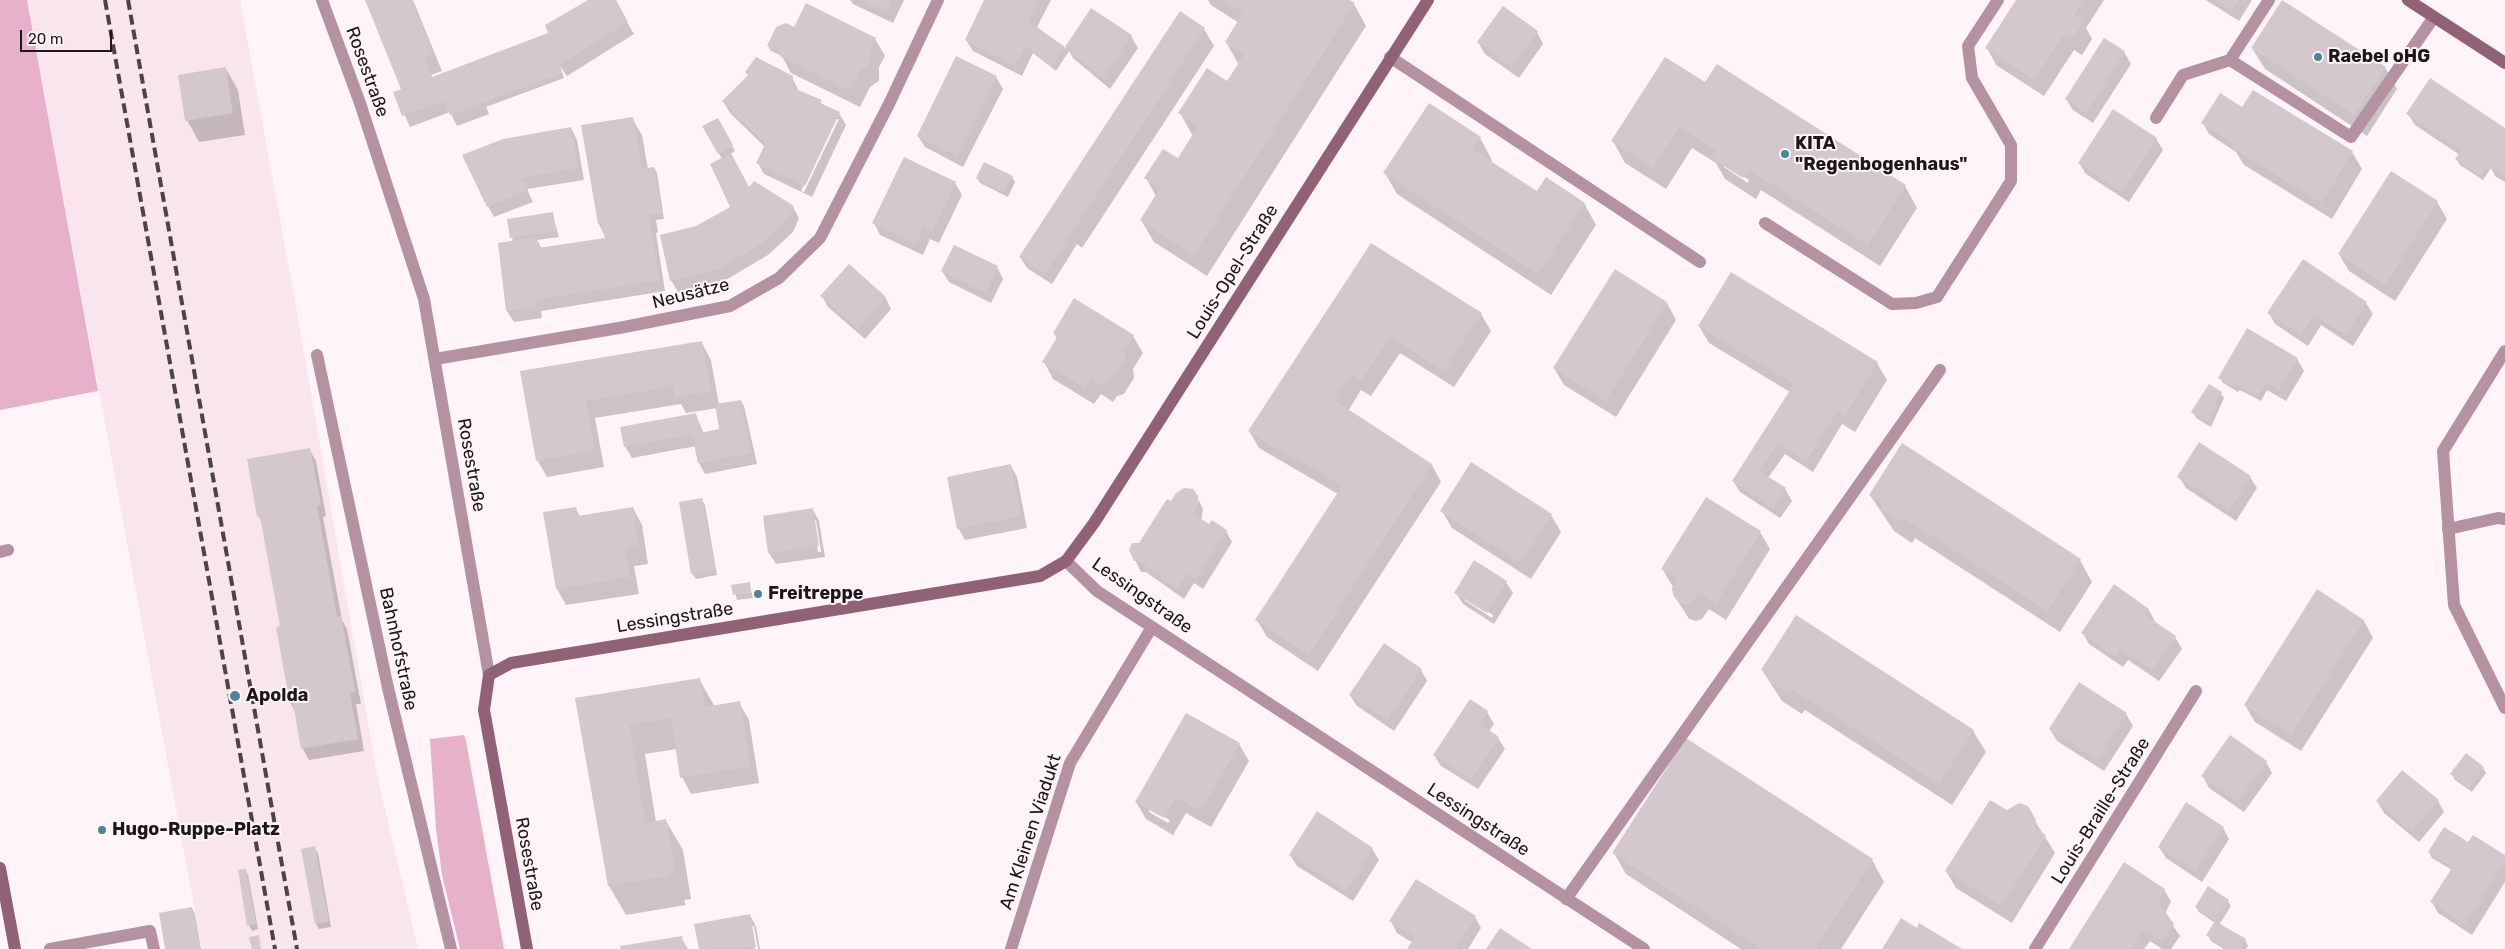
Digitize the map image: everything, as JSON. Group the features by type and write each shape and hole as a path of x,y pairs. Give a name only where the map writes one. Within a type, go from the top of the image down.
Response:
{"main road":[{"name":"Louis-Opel-Straße","path":"1066,561 1094,524 1428,0"},
{"path":"2408,0 2505,63"},
{"name":"Lessingstraße","path":"489,675 511,662 1040,576 1066,561"},
{"name":"Rosestraße","path":"489,675 484,710 526,949"},
{"path":"0,868 15,949"}],"street":[{"name":"Rosestraße","path":"322,0 360,103 424,300 489,675"},
{"name":"Neusätze","path":"435,359 619,328 730,306 779,278 820,238 889,104 938,0"},
{"path":"1765,224 1892,304 1916,304 1937,297 2011,181 2011,144 1972,78 1968,46 1998,0"},
{"path":"2156,118 2184,75 2230,60 2269,0"},
{"path":"2230,60 2351,137 2434,17"},
{"path":"1390,57 1700,262"},
{"path":"2505,351 2443,451 2454,605 2505,708"},
{"name":"Bahnhofstraße","path":"317,355 390,697 451,949"},
{"path":"1566,899 1940,370"},
{"path":"2448,529 2498,518 2505,519"},
{"name":"Lessingstraße","path":"1066,561 1097,591 1644,949"},
{"name":"Am Kleinen Viadukt","path":"1011,949 1070,763 1152,627"},
{"name":"Louis-Braille-Straße","path":"2035,949 2196,691"},
{"path":"50,949 78,947 150,931 154,949"}],"shaded area":[{"path":"0,0 27,0 98,391 0,410"},
{"path":"27,0 240,0 299,324 378,780 418,949 202,949"},
{"path":"464,735 504,949 460,949 442,875 436,829 430,739"}],"building":[{"path":"365,0 412,0 433,53 424,57 432,77 548,33 545,25 588,0 616,0 628,22 559,65 562,73 450,115 444,101 402,116 393,92 401,89"},
{"path":"861,0 892,0 887,12"},
{"path":"984,0 1039,0 1028,21 1065,47 1052,67 1026,45 1015,65 965,40"},
{"path":"1223,0 1350,0 1355,3 1194,255 1140,220 1160,188 1144,178 1163,149 1178,158 1198,126 1178,113 1207,68 1227,81 1244,55 1225,42 1243,13"},
{"path":"2016,0 2083,0 2074,15 2083,21 2072,39 2064,34 2034,80 1985,48"},
{"path":"2216,0 2239,0 2232,10"},
{"name":"Raebel oHG","path":"2282,0 2386,67 2354,115 2251,48"},
{"path":"806,3 876,38 870,50 870,64 860,70 850,91 780,56 782,53 767,46 776,27 786,23 794,27"},
{"path":"1503,6 1538,31 1512,67 1477,42"},
{"path":"1091,8 1132,35 1103,78 1065,47"},
{"path":"1180,11 1205,28 1045,274 1019,257"},
{"path":"2104,38 2125,51 2086,113 2065,99"},
{"path":"956,56 997,76 957,156 917,136"},
{"path":"756,57 793,76 793,88 822,100 820,103 840,112 805,186 756,163 765,144 722,101 748,75 745,72"},
{"name":"KITA \"Regenbogenhaus\"","path":"1665,57 1705,82 1717,64 1906,185 1868,245 1749,170 1743,178 1711,158 1716,150 1679,127 1653,168 1611,141"},
{"path":"226,67 233,113 185,121 178,75"},
{"path":"2430,78 2505,128 2505,176 2487,165 2480,175 2455,159 2462,150 2406,114"},
{"path":"2253,90 2353,151 2322,203 2232,148 2234,144 2201,123 2220,93 2242,107"},
{"path":"1429,103 1481,137 1472,149 1537,191 1546,177 1585,203 1538,274 1383,173"},
{"path":"2113,109 2157,138 2122,192 2078,163"},
{"path":"633,117 642,169 654,167 662,213 649,215 659,280 535,300 536,307 506,311 498,243 537,237 538,248 605,238 602,224 598,224 581,125"},
{"path":"718,118 733,145 718,154 702,126"},
{"path":"571,127 578,168 522,178 528,190 487,207 462,155 503,139"},
{"path":"731,153 749,187 754,181 794,206 787,220 761,244 717,270 670,281 660,235 696,226 730,207 710,164"},
{"path":"904,157 956,182 932,232 923,228 916,244 872,223"},
{"path":"984,162 1013,176 1004,192 976,178"},
{"path":"2391,171 2438,201 2385,285 2338,254"},
{"path":"553,212 556,231 510,238 507,219"},
{"path":"1371,243 1482,313 1444,371 1390,337 1361,380 1351,374 1334,400 1432,464 1309,655 1255,620 1342,486 1297,458 1296,461 1248,431"},
{"path":"954,245 998,266 985,293 941,271"},
{"path":"2303,259 2367,302 2346,335 2314,315 2301,335 2267,313"},
{"path":"849,264 886,297 858,329 820,296"},
{"path":"1615,269 1667,302 1606,401 1553,368"},
{"path":"1731,272 1878,362 1845,416 1837,412 1806,461 1778,443 1759,471 1786,488 1773,508 1732,481 1794,384 1698,326"},
{"path":"1074,298 1134,335 1124,351 1125,360 1114,377 1107,379 1103,386 1091,378 1084,388 1042,362 1058,336 1053,333"},
{"path":"2247,328 2298,358 2279,390 2266,382 2258,396 2236,385 2235,388 2218,378"},
{"path":"702,341 711,391 675,397 674,386 586,401 595,450 536,461 520,371"},
{"path":"2209,384 2222,392 2215,404 2217,406 2207,422 2191,412"},
{"path":"741,400 751,453 698,463 692,434 624,447 620,427 696,413 700,433 719,429 715,404"},
{"path":"2199,442 2251,476 2229,510 2177,477"},
{"path":"1902,443 2081,559 2047,611 1902,517 1899,522 1880,510 1883,504 1869,495"},
{"path":"310,448 321,505 317,506 337,617 341,616 355,692 350,693 358,739 301,749 293,703 290,704 276,627 280,626 260,516 257,517 247,459"},
{"path":"1471,462 1552,514 1521,563 1440,511"},
{"path":"1011,464 1021,516 957,529 947,477"},
{"path":"1184,488 1193,489 1198,496 1198,505 1193,514 1209,524 1212,520 1227,530 1196,579 1187,573 1177,589 1139,561 1134,561 1129,550 1132,543 1139,543 1167,499 1171,501 1176,493"},
{"path":"1706,497 1761,531 1716,604 1699,593 1692,602 1686,605 1678,602 1673,595 1672,588 1677,579 1661,569"},
{"path":"702,498 715,570 691,574 679,502"},
{"path":"576,507 578,516 633,507 639,547 625,549 630,577 556,589 543,512"},
{"path":"813,508 819,546 768,553 763,516"},
{"path":"1474,560 1507,581 1487,613 1454,593"},
{"path":"750,582 751,593 733,595 731,585"},
{"path":"2114,584 2149,609 2145,615 2176,636 2152,670 2121,649 2116,657 2081,633"},
{"path":"2317,589 2364,620 2291,735 2244,705"},
{"path":"1796,615 1974,730 1939,784 1792,689 1789,693 1768,680 1770,676 1761,670"},
{"path":"1384,643 1422,669 1387,720 1349,695"},
{"path":"700,678 705,707 740,701 750,766 680,778 671,718 629,725 645,823 666,819 675,870 669,871 670,876 608,886 575,698"},
{"path":"2079,682 2127,713 2097,760 2049,729"},
{"path":"1470,699 1488,711 1480,724 1499,737 1471,779 1433,755"},
{"path":"1186,713 1240,743 1201,811 1176,797 1164,818 1135,802"},
{"path":"2230,735 2267,761 2238,802 2201,776"},
{"path":"1686,738 1873,859 1815,949 1761,949 1612,853"},
{"path":"2466,753 2484,767 2469,788 2450,774"},
{"path":"2402,770 2439,800 2412,832 2376,801"},
{"path":"1990,800 2007,810 2019,803 2028,806 2036,820 2034,828 2046,835 2002,906 1945,871"},
{"path":"2186,802 2224,827 2195,871 2158,847"},
{"path":"1317,811 1373,848 1346,891 1289,855"},
{"path":"2444,827 2468,842 2473,835 2505,855 2505,861 2465,924 2430,902 2452,868 2428,852"},
{"path":"315,846 329,922 315,924 301,849"},
{"path":"2124,862 2165,889 2159,903 2174,924 2162,942 2143,930 2131,949 2069,949"},
{"path":"246,869 256,924 247,926 238,870"},
{"path":"1416,879 1476,916 1455,949 1407,949 1415,937 1389,921"},
{"path":"2208,886 2229,900 2215,921 2195,907"},
{"path":"192,907 200,949 165,949 159,913"},
{"path":"750,914 756,947 699,949 694,924"},
{"path":"1901,918 1917,928 1919,923 1962,949 1882,949"},
{"path":"2215,921 2246,939 2240,949 2228,949 2206,935"},
{"path":"1500,928 1532,949 1486,949"},
{"path":"259,935 261,949 252,949 249,937"},
{"path":"682,936 684,949 621,949 620,946"}],"railway":[{"path":"105,0 275,949"},
{"path":"128,0 297,949"}],"place":[{"name":"Raebel oHG","path":"2318,57"},
{"name":"KITA \"Regenbogenhaus\"","path":"1785,154"},
{"name":"Freitreppe","path":"758,594"},
{"name":"Apolda","path":"235,696"},
{"name":"Hugo-Ruppe-Platz","path":"102,830"}]}
